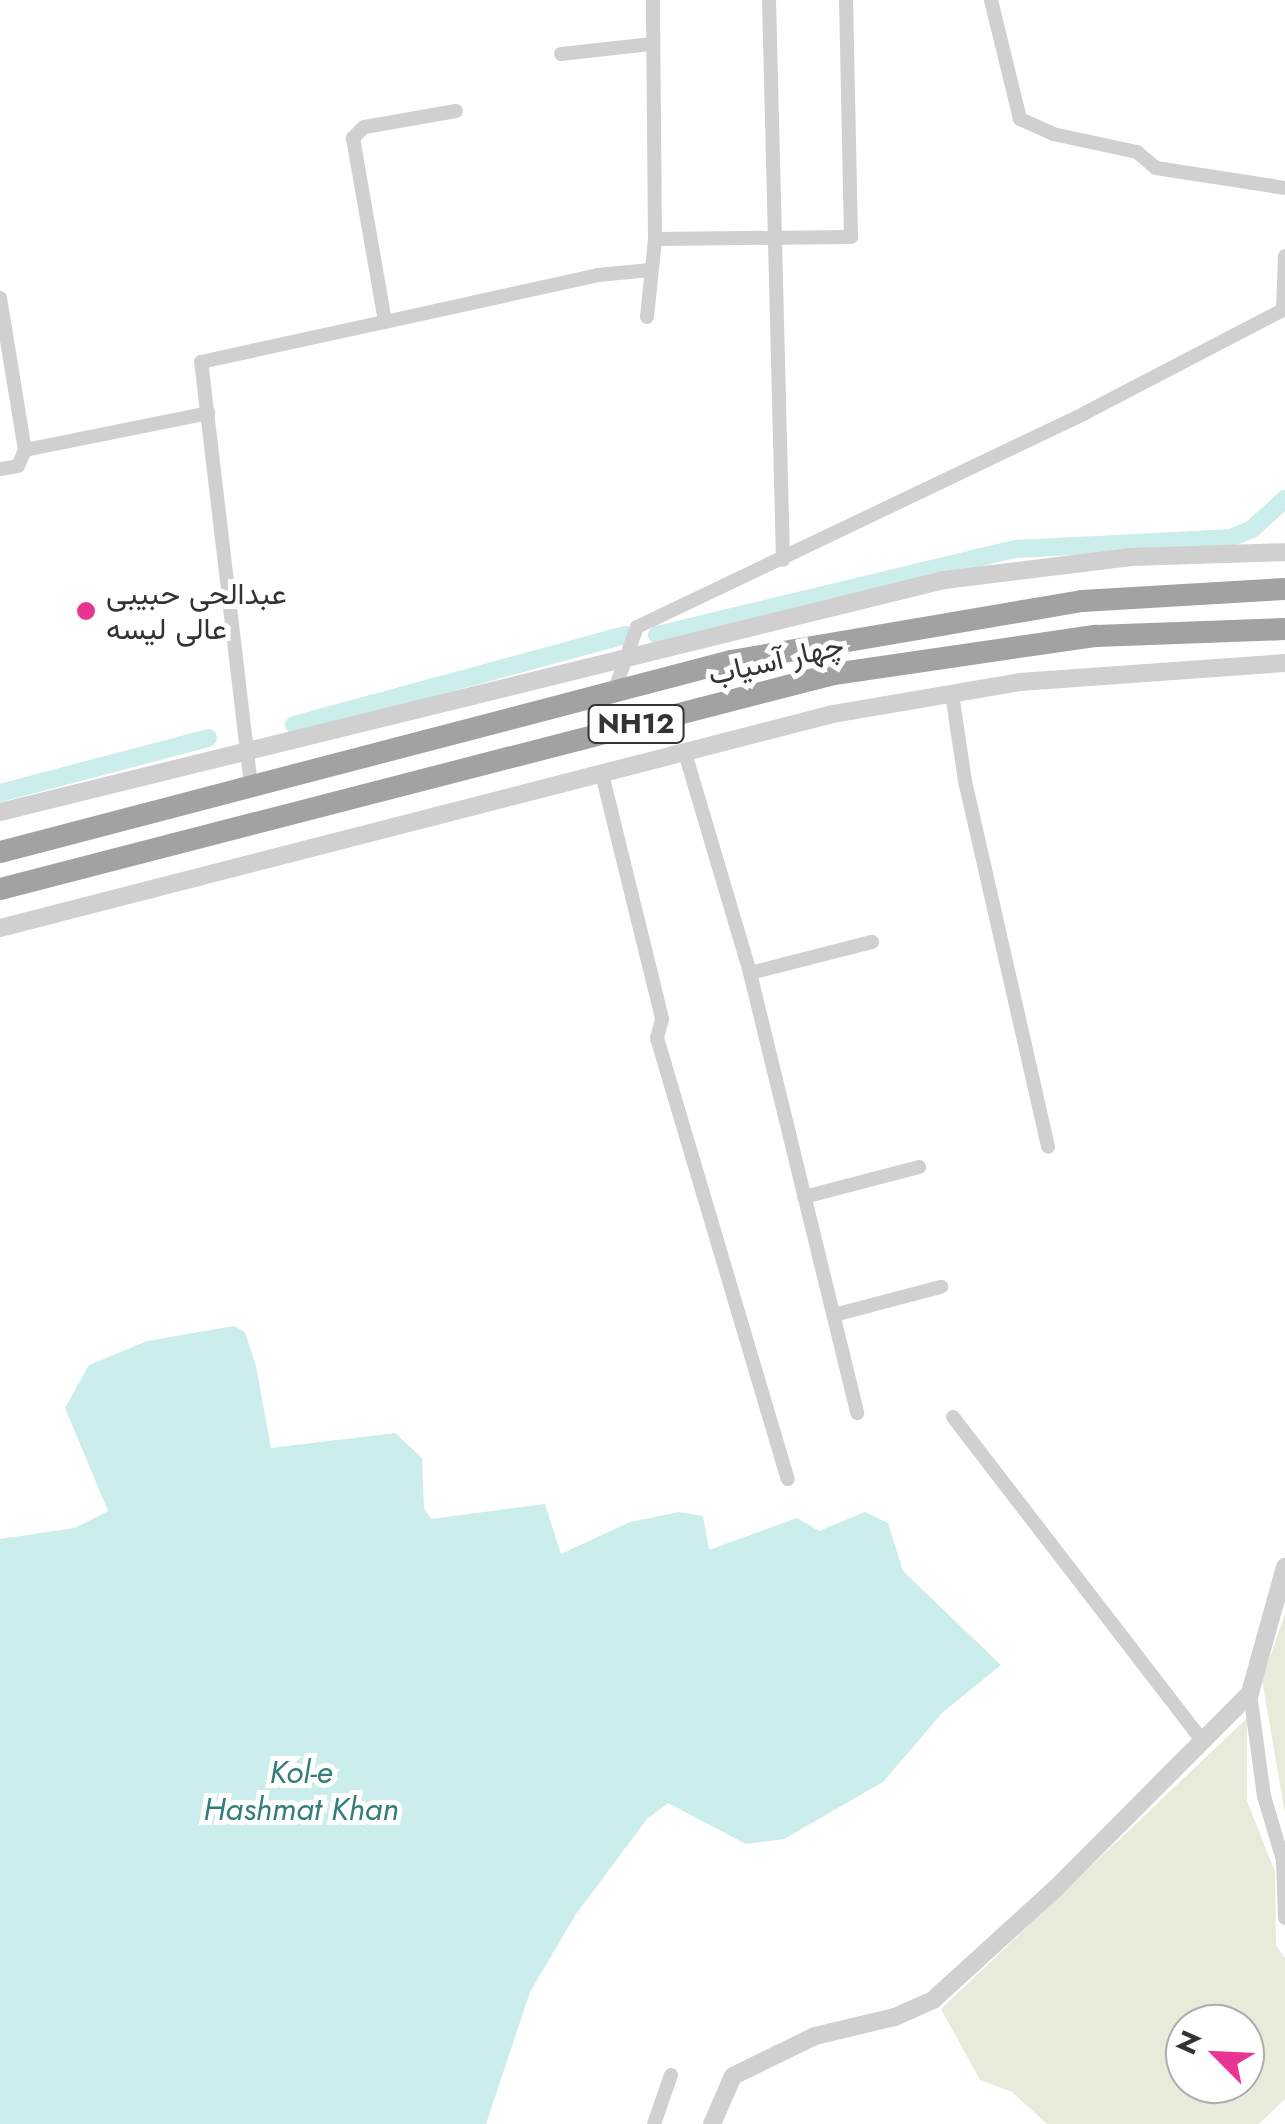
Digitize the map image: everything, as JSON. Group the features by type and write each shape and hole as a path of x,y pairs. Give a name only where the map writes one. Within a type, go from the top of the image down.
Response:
{"highway":[{"name":"چهار آسیاب","path":"0,852 615,689 938,621 1082,601 1285,589"},
{"name":"چهار آسیاب","path":"0,889 834,674 1096,636 1285,628"}],"street":[{"path":"646,317 655,239 653,0"},
{"path":"769,0 783,560"},
{"path":"655,239 851,237 846,0"},
{"path":"991,0 1020,118 1054,134 1137,152 1156,168 1285,188"},
{"path":"561,54 652,44"},
{"path":"385,322 353,138 364,127 456,110"},
{"path":"615,689 637,626 783,560 1284,309 1285,256"},
{"path":"251,786 201,362 598,275 652,270"},
{"path":"0,298 25,450 18,466 0,470"},
{"path":"25,450 208,413"},
{"path":"0,812 628,653 944,580 1130,558 1285,552"},
{"path":"0,928 833,714 1020,682 1285,663"},
{"path":"952,694 965,781 1048,1148"},
{"path":"685,753 750,973 857,1413"},
{"path":"602,774 662,1019 656,1038 788,1479"},
{"path":"750,973 872,942"},
{"path":"804,1197 919,1166"},
{"path":"834,1316 941,1286"},
{"path":"954,1417 1203,1742"},
{"path":"1285,1567 1250,1693 1264,1796 1283,1860 1285,1918"},
{"path":"712,2124 733,2076 814,2036 895,2017 933,2000 1250,1693"},
{"path":"654,2124 671,2075"}],"shaded area":[{"path":"1285,1614 1285,1814 1262,1680"},
{"path":"1247,1718 1247,1801 1275,1872 1276,1945 1285,1958 1285,2099 1259,2124 1047,2124 1012,2092 980,2080 941,2009"}],"water":[{"name":"Kol-e Hashmat Khan","path":"234,1326 245,1332 256,1366 271,1448 395,1433 422,1458 424,1508 431,1519 545,1504 561,1554 630,1522 679,1512 703,1516 709,1550 797,1518 819,1531 865,1512 888,1523 903,1571 1001,1665 943,1712 883,1782 784,1839 746,1844 668,1803 647,1819 576,1914 530,1992 486,2124 0,2124 0,1539 75,1528 108,1511 65,1408 89,1365 147,1341"}],"waterway":[{"path":"657,635 1015,549 1230,538 1252,529 1285,499"},
{"path":"294,725 626,635"},
{"path":"0,793 208,738"}],"place":[{"name":"عبدالحی حبیبی عالی لیسه","path":"86,611"}]}
